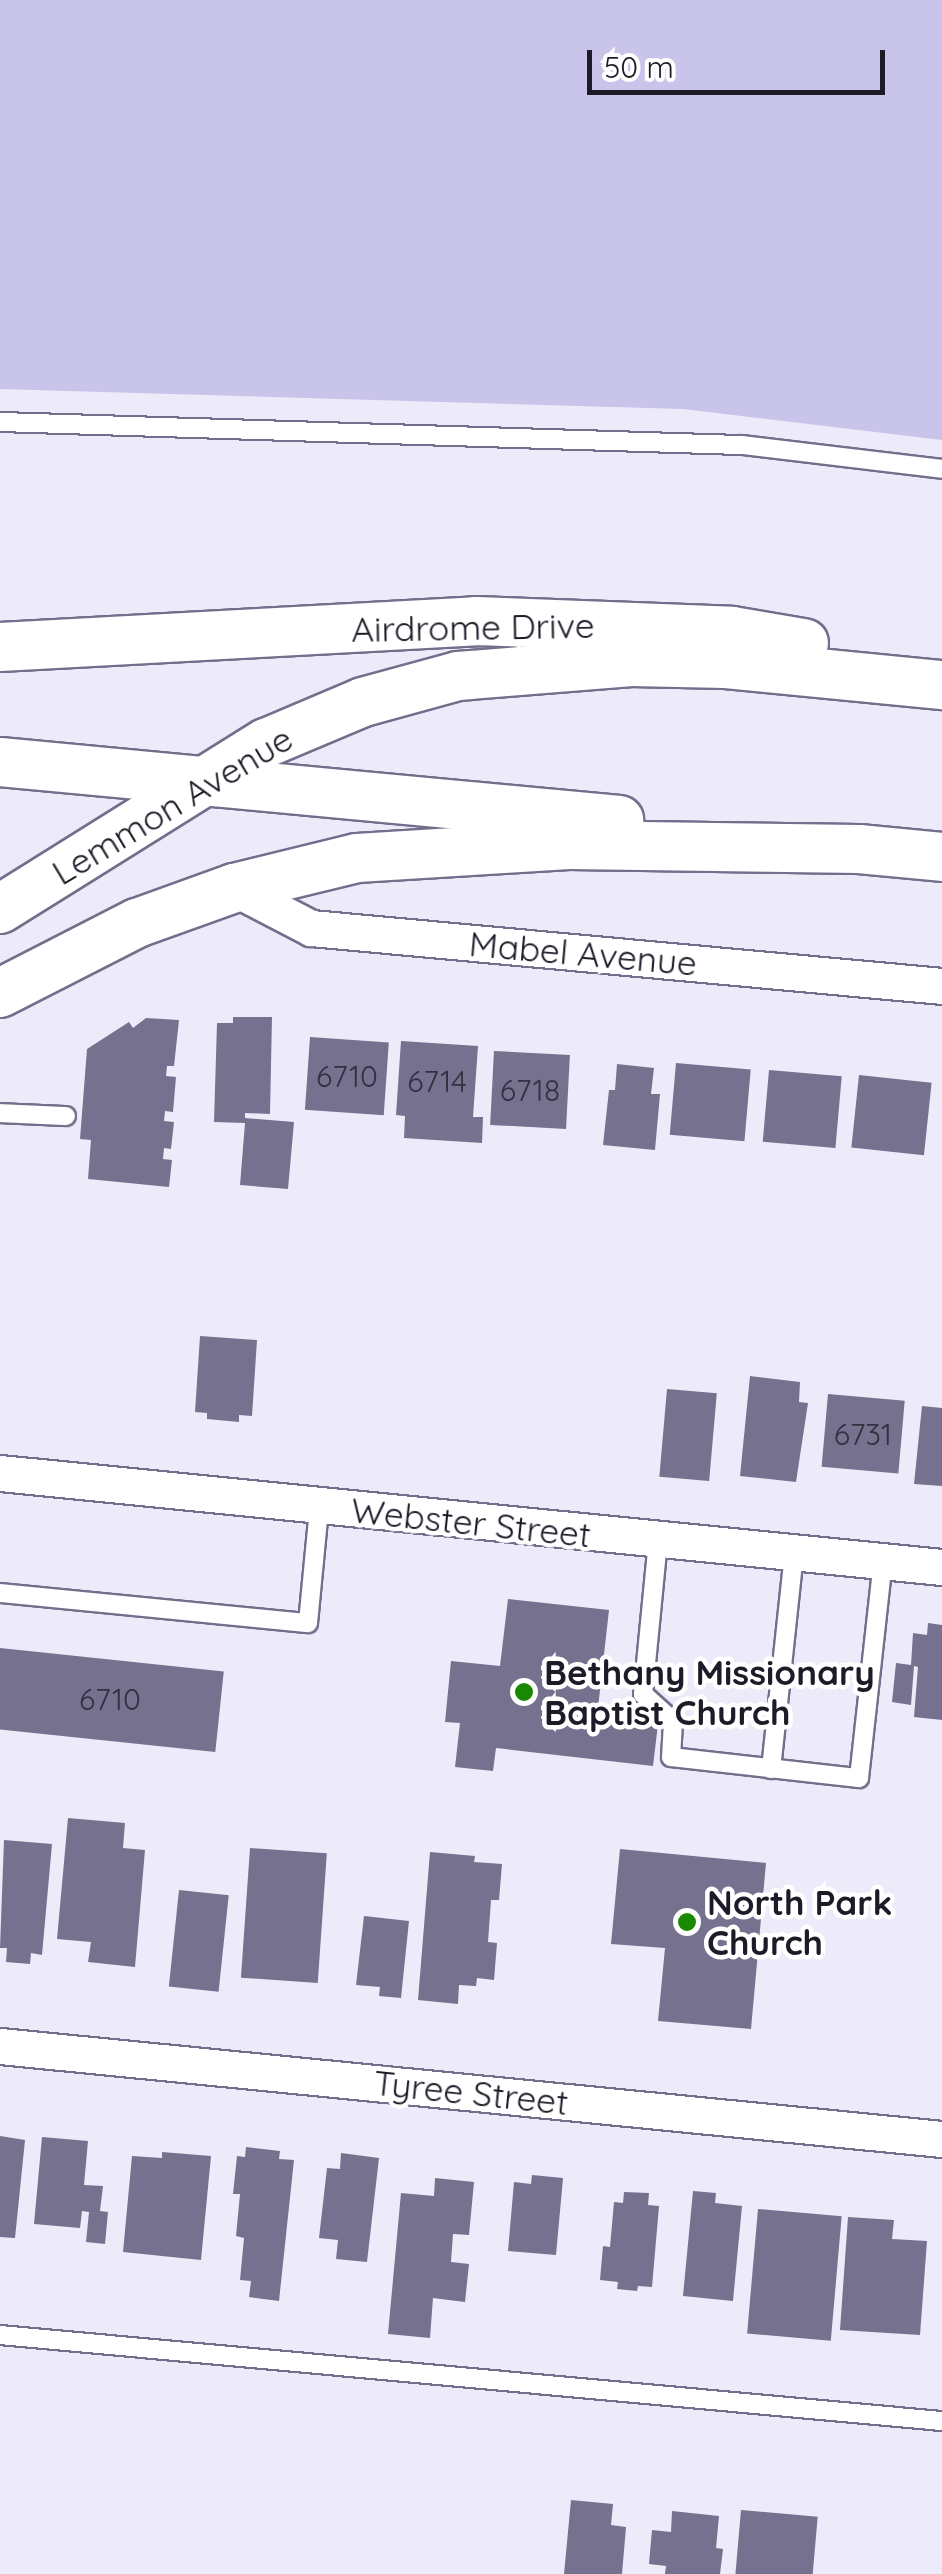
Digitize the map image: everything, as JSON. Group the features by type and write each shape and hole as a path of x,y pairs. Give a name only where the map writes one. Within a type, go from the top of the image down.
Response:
{"main road":[{"name":"Airdrome Drive","path":"0,647 476,621 590,622 732,631 860,653 942,676"},
{"name":"Lemmon Avenue","path":"0,908 266,743 363,702 458,676 650,662 726,664 942,684"},
{"path":"0,762 518,808 942,857"},
{"path":"0,994 138,923 234,888 357,858 569,845 859,849"}],"street":[{"name":"Mabel Avenue","path":"234,888 310,928 942,986"},
{"name":"Webster Street","path":"0,1472 319,1508 942,1566"},
{"name":"Tyree Street","path":"0,2046 942,2139"}],"lane":[{"path":"0,422 742,445 942,468"},
{"path":"0,1113 66,1116"},
{"path":"0,1593 308,1623 319,1508"},
{"path":"658,1540 643,1694 672,1722 671,1757 859,1778 883,1561"},
{"path":"771,1768 794,1552"},
{"path":"0,2335 942,2421"}],"shaded area":[{"path":"0,0 942,0 942,440 683,409 0,389"}],"building":[{"path":"233,1017 272,1017 270,1114 245,1113 245,1118 294,1122 288,1189 240,1185 245,1123 214,1122 217,1023 233,1023"},
{"path":"146,1018 179,1020 174,1066 167,1066 166,1076 176,1077 173,1112 165,1111 164,1121 174,1122 171,1149 164,1148 163,1159 172,1160 169,1187 88,1179 91,1140 80,1139 87,1049 129,1022 133,1028"},
{"path":"310,1037 389,1043 384,1115 305,1110"},
{"path":"401,1041 478,1046 473,1117 483,1117 482,1143 404,1138 405,1116 396,1115"},
{"path":"494,1051 570,1055 566,1129 490,1125"},
{"path":"676,1063 751,1070 744,1141 670,1135"},
{"path":"617,1064 654,1068 651,1094 660,1094 655,1150 603,1145 609,1090 615,1090"},
{"path":"769,1070 842,1076 835,1148 763,1142"},
{"path":"859,1075 932,1083 924,1155 851,1148"},
{"path":"200,1336 257,1340 252,1416 239,1415 239,1422 207,1419 207,1413 195,1412"},
{"path":"750,1376 800,1382 799,1402 808,1403 796,1482 740,1476"},
{"path":"667,1389 717,1393 709,1481 659,1477"},
{"path":"828,1394 905,1401 898,1473 822,1467"},
{"path":"922,1406 942,1408 942,1486 914,1484"},
{"name":"Bethany Missionary Baptist Church","path":"508,1599 609,1610 597,1717 658,1724 653,1766 496,1748 493,1771 455,1767 460,1723 445,1722 451,1661 500,1666"},
{"path":"928,1623 942,1625 942,1720 914,1717 918,1667 914,1666 911,1705 892,1702 896,1663 911,1665 913,1633 927,1635"},
{"path":"0,1648 224,1672 215,1752 0,1729"},
{"path":"68,1818 125,1823 123,1848 145,1850 135,1967 88,1962 91,1942 57,1939"},
{"path":"4,1840 52,1844 42,1955 31,1953 30,1964 6,1962 7,1948 0,1948"},
{"path":"250,1848 327,1853 318,1983 241,1978"},
{"name":"North Park Church","path":"620,1849 766,1863 751,2029 658,2021 665,1948 611,1944"},
{"path":"430,1852 475,1856 474,1862 502,1864 499,1900 491,1900 488,1942 497,1943 494,1980 477,1978 476,1986 459,1985 458,2004 418,2000"},
{"path":"179,1890 229,1895 219,1992 169,1986"},
{"path":"364,1916 409,1921 401,1998 379,1996 380,1987 356,1985"},
{"path":"0,2136 25,2140 15,2238 0,2237"},
{"path":"42,2137 88,2141 84,2185 103,2186 100,2211 108,2212 105,2244 86,2242 89,2212 82,2211 80,2228 34,2224"},
{"path":"246,2147 280,2151 279,2159 294,2160 279,2301 249,2297 251,2281 240,2280 244,2238 236,2236 240,2194 233,2194 237,2156 245,2157"},
{"path":"162,2152 211,2156 201,2260 123,2252 132,2156 162,2158"},
{"path":"341,2153 379,2158 367,2262 336,2259 338,2240 319,2238 327,2168 340,2169"},
{"path":"532,2175 563,2178 556,2255 508,2251 514,2182 531,2184"},
{"path":"435,2178 474,2182 469,2235 453,2234 451,2262 469,2264 465,2302 433,2298 430,2338 388,2334 401,2193 434,2196"},
{"path":"693,2191 716,2193 715,2203 742,2206 733,2301 683,2296"},
{"path":"624,2192 649,2193 648,2205 659,2206 652,2287 638,2286 637,2291 617,2289 618,2282 600,2280 603,2246 610,2247 614,2202 623,2203"},
{"path":"758,2209 842,2216 831,2341 747,2334"},
{"path":"848,2217 894,2220 892,2239 927,2241 920,2335 840,2330"},
{"path":"571,2500 613,2504 611,2525 626,2527 622,2574 564,2574"},
{"path":"741,2510 818,2517 813,2574 735,2574"},
{"path":"672,2511 719,2516 716,2548 723,2549 720,2574 665,2574 666,2566 649,2564 652,2530 671,2532"}],"place":[{"name":"Bethany Missionary Baptist Church","path":"524,1692"},
{"name":"North Park Church","path":"687,1922"}]}
